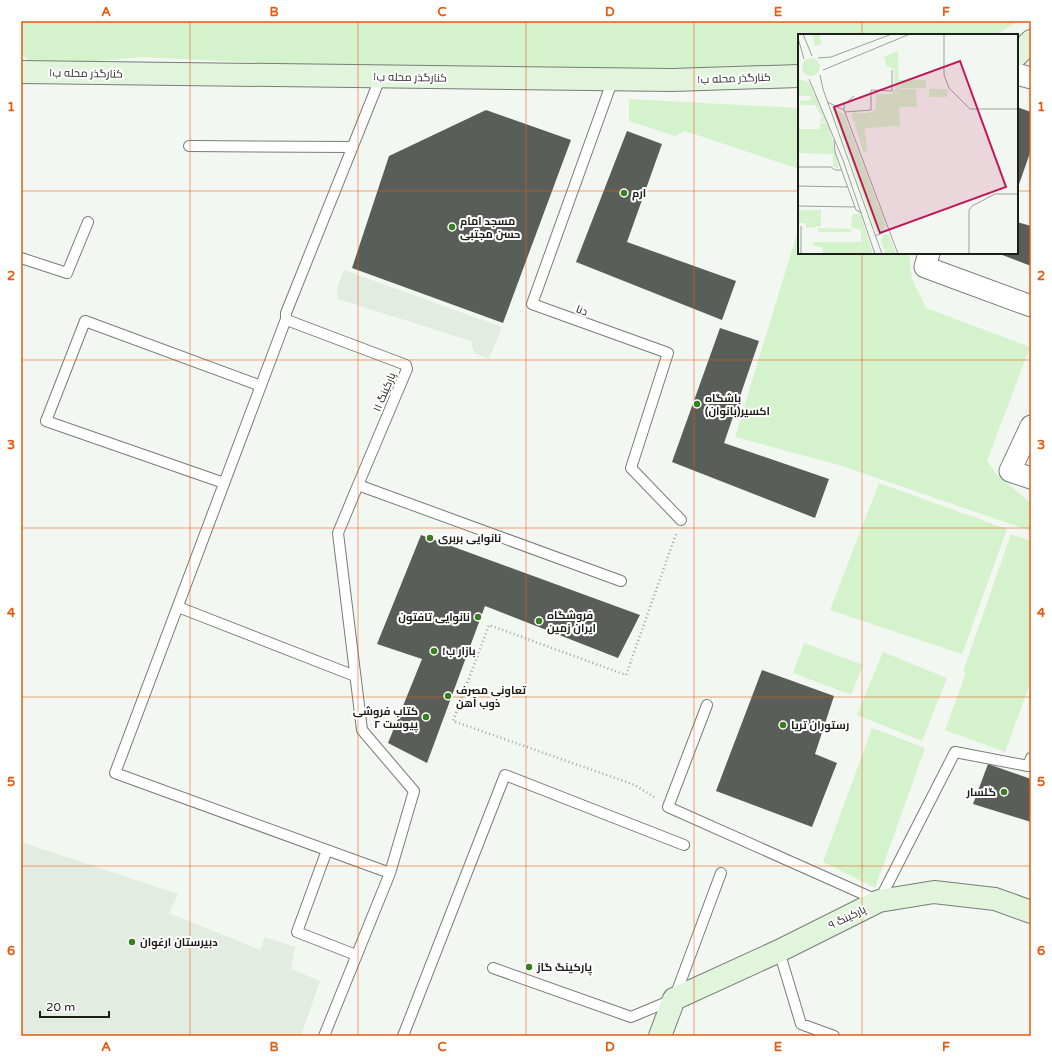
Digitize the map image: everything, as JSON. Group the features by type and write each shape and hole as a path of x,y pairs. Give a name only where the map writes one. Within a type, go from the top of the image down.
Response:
{"street":[{"path":"1018,54 1031,41"},
{"name":"کنارگذر محله ب۱","path":"21,72 672,80 798,76"},
{"path":"1018,74 1031,78"},
{"path":"929,254 925,267 1031,306"},
{"path":"1031,426 1010,471 1031,478"},
{"name":"پارکینگ ۹","path":"674,999 779,951 879,901 934,892 995,899 1031,912"},
{"path":"660,1036 674,999"}],"lane":[{"path":"381,76 286,313 286,319 115,773 390,873"},
{"name":"دنا","path":"613,79 532,304 668,354 631,468 681,520"},
{"path":"189,146 353,147"},
{"path":"21,258 67,273 88,222"},
{"name":"پارکینگ ۱۱","path":"286,319 406,365 407,369 358,485"},
{"path":"224,483 46,421 85,321 261,386"},
{"path":"324,1036 390,873 414,792 362,730 338,533 358,485 621,581"},
{"path":"178,607 355,676"},
{"path":"707,704 668,807 879,901 955,752 1028,766 1031,758"},
{"path":"403,1036 505,775 684,845"},
{"path":"327,850 297,932 356,955"},
{"path":"493,968 631,1017 674,999 721,873"},
{"path":"779,951 801,1024 834,1036"}],"path":[{"path":"668,807 635,785 453,720 489,625 626,675 681,520"}],"shaded area":[{"path":"344,270 502,327 489,359 474,353 471,341 338,299 337,288"},
{"name":"دبیرستان ارغوان","path":"21,842 178,894 169,913 260,950 265,937 295,947 291,969 320,981 301,1036 21,1036"}],"green space":[{"path":"21,21 1018,21 998,34 798,34 798,67 378,69 143,57 36,66 21,54"},
{"path":"629,99 798,108 798,169 685,131 675,136 629,121"},
{"path":"798,230 798,254 909,254 912,279 926,308 1030,347 987,461 997,475 1031,503 1031,531 839,465 735,437"},
{"path":"879,483 1007,529 962,654 830,610"},
{"path":"1011,534 1031,541 1031,681 1005,752 945,730 966,673 963,672"},
{"path":"804,643 863,665 851,695 793,673"},
{"path":"883,652 947,678 922,741 857,715"},
{"path":"872,728 925,748 875,888 823,862"}],"building":[{"path":"1018,107 1031,112 1031,150 1018,187"},
{"name":"مسجد امام حسن مجتبی","path":"486,110 571,140 503,323 352,268 389,156"},
{"name":"ارم","path":"627,131 662,144 627,242 736,281 722,320 576,262"},
{"path":"1018,222 1031,226 1031,266 1000,254 1018,254"},
{"path":"720,328 759,341 724,443 829,479 815,518 672,462"},
{"name":"بازار ب۱","path":"421,535 640,615 618,658 485,606 427,763 388,743 422,659 377,644"},
{"name":"رستوران تریا","path":"762,670 834,696 815,754 837,763 812,827 716,791"},
{"name":"گلسار","path":"988,764 1031,779 1031,822 973,804"}],"place":[{"name":"ارم","path":"624,193"},
{"name":"مسجد امام حسن مجتبی","path":"452,227"},
{"name":"باشگاه اکسیر(بانوان)","path":"697,404"},
{"name":"نانوایی بربری","path":"430,538"},
{"name":"نانوایی تافتون","path":"478,617"},
{"name":"فروشگاه ایران زمین","path":"539,621"},
{"name":"بازار ب۱","path":"434,651"},
{"name":"تعاونی مصرف ذوب آهن","path":"448,696"},
{"name":"کتاب فروشی پیوست ۲","path":"426,717"},
{"name":"رستوران تریا","path":"783,725"},
{"name":"گلسار","path":"1004,792"},
{"name":"دبیرستان ارغوان","path":"132,942"},
{"name":"پارکینگ گاز","path":"529,967"}]}
